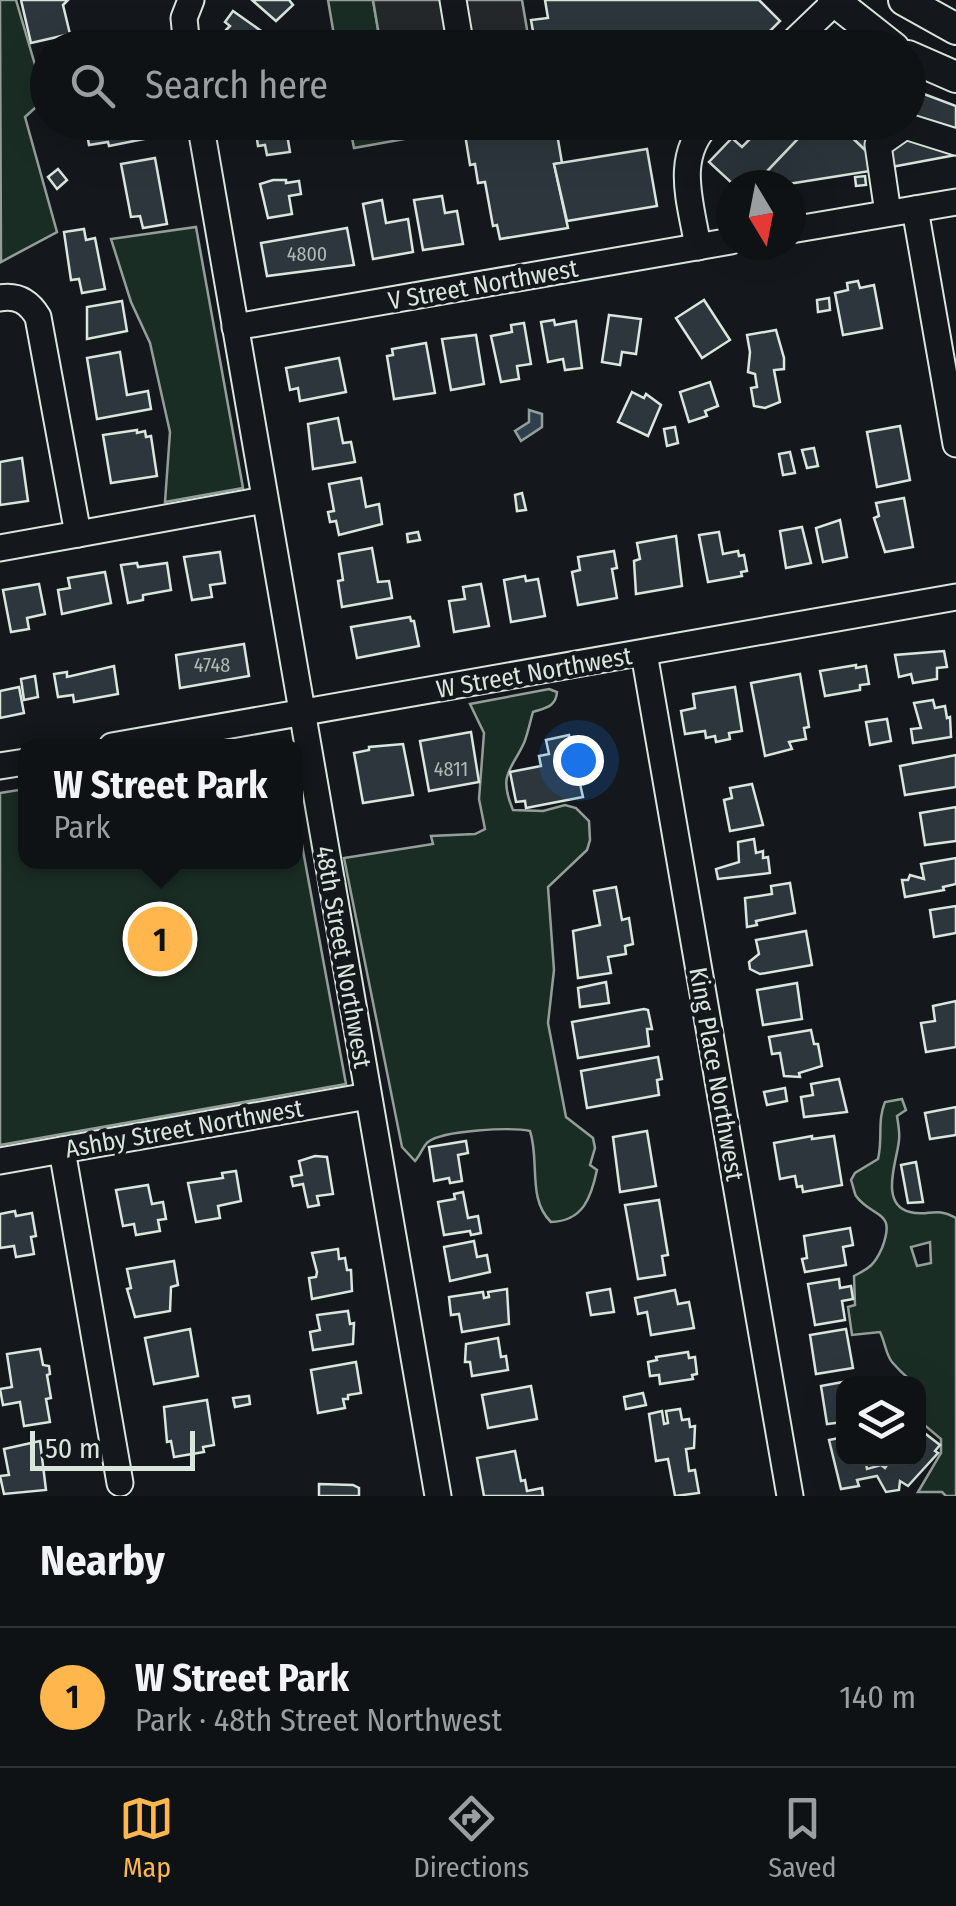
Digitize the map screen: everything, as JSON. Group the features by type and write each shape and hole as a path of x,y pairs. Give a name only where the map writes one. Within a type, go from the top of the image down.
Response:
{"main road":[{"path":"904,0 956,29"},
{"path":"834,1 871,30"},
{"path":"926,64 956,77"}],"street":[{"path":"185,30 184,18 191,0"},
{"path":"454,0 459,30"},
{"path":"805,30 834,1"},
{"path":"926,133 956,142"},
{"name":"48th Street Northwest","path":"203,140 438,1496"},
{"path":"694,140 687,159 698,246"},
{"path":"886,140 878,146 888,213"},
{"path":"806,227 956,202"},
{"path":"915,208 956,444"},
{"name":"V Street Northwest","path":"235,327 716,243"},
{"path":"0,298 17,297 38,317 78,534"},
{"path":"0,548 264,500"},
{"name":"W Street Northwest","path":"154,739 956,597"},
{"name":"King Place Northwest","path":"644,652 790,1496"},
{"name":"Ashby Street Northwest","path":"0,1161 368,1096"},
{"path":"62,1150 120,1483"}],"green space":[{"path":"0,0 16,0 30,48 30,112 25,117 57,232 1,262"},
{"path":"328,0 373,0 378,30 333,30"},
{"path":"352,140 399,140 354,148"},
{"path":"196,227 243,488 165,502 170,432 150,343 131,302 111,239"},
{"path":"549,689 557,692 555,701 533,712 524,743 506,780 513,810 543,811 565,805 576,808 589,821 587,850 548,887 554,970 548,1023 566,1117 593,1138 595,1148 590,1165 597,1170 584,1206 571,1217 551,1222 536,1191 530,1131 462,1132 436,1138 428,1142 415,1161 402,1147 344,858 433,844 431,836 475,834 485,829 479,799 484,733 470,704"},
{"path":"18,790 18,869 303,869 303,850 346,1084 0,1145 0,793"},
{"path":"902,1099 906,1110 897,1116 899,1137 892,1180 900,1207 956,1218 956,1496 918,1492 941,1453 941,1439 926,1426 926,1376 906,1376 901,1371 890,1359 880,1332 852,1335 848,1307 855,1305 854,1276 877,1258 887,1227 881,1216 856,1196 851,1180 855,1173 878,1159 885,1102","holes":["930,1242 931,1263 917,1266 911,1247"]}],"shaded area":[{"path":"373,0 522,0 527,30 378,30"}],"water":[{"path":"529,410 542,414 542,427 521,441 515,431 529,422"}],"building":[{"path":"21,0 68,0 63,5 69,30 30,30 30,39"},
{"path":"252,0 289,0 293,5 276,21"},
{"path":"545,0 759,0 780,21 771,30 533,30 531,20 548,18"},
{"path":"233,11 260,30 226,30 230,26 225,22"},
{"path":"926,95 956,106 956,155 870,171 866,151 854,140 926,140"},
{"path":"88,140 139,140 109,146 108,142 89,145"},
{"path":"257,140 288,140 290,152 267,155 265,145 258,146"},
{"path":"466,140 558,140 562,163 554,164 568,228 500,239 497,225 493,226 485,182 478,183 475,164 470,165"},
{"path":"734,140 742,147 749,140 797,140 768,170 718,170 709,162"},
{"path":"797,140 854,140 866,151 870,171 806,181 806,170 768,170"},
{"path":"647,149 657,206 567,221 554,164"},
{"path":"155,158 167,224 143,228 140,216 131,217 121,164"},
{"path":"58,169 67,180 57,189 48,177"},
{"path":"865,176 866,185 856,186 855,177"},
{"path":"299,181 301,194 289,196 292,214 268,218 260,184"},
{"path":"442,196 445,213 457,211 463,244 423,250 414,200"},
{"path":"382,200 386,223 408,219 413,252 373,259 363,204"},
{"path":"347,228 354,265 267,276 261,243"},
{"path":"84,229 86,240 95,238 105,289 82,293 79,279 71,280 64,232"},
{"path":"858,281 860,288 874,285 882,328 843,335 835,293 848,290 847,283"},
{"path":"829,298 830,310 818,312 817,300"},
{"path":"704,300 730,340 702,358 676,318"},
{"path":"122,301 127,331 87,339 87,307"},
{"path":"609,315 641,319 636,354 622,352 620,365 602,362"},
{"path":"554,320 555,325 576,321 582,368 565,370 563,359 548,362 541,322"},
{"path":"524,323 531,364 517,366 519,379 501,382 491,336 512,332 511,325"},
{"path":"776,330 784,358 784,369 774,370 780,402 765,408 754,406 751,388 757,387 755,374 748,372 747,335"},
{"path":"476,335 484,384 451,390 442,339"},
{"path":"426,343 435,393 394,399 387,356 393,355 392,349"},
{"path":"120,352 127,395 148,391 151,409 97,419 87,358"},
{"path":"339,358 346,392 300,401 298,388 290,390 286,368"},
{"path":"710,382 718,406 705,411 707,416 689,422 680,392"},
{"path":"632,392 644,398 646,394 661,405 648,436 618,422"},
{"path":"338,418 343,443 351,442 355,462 313,469 308,424"},
{"path":"900,426 910,480 877,487 867,432"},
{"path":"675,427 678,443 667,446 664,429"},
{"path":"137,430 151,436 157,476 111,483 103,435"},
{"path":"814,448 818,466 807,468 802,450"},
{"path":"790,452 795,473 783,475 779,454"},
{"path":"22,458 28,501 0,505 0,462"},
{"path":"361,478 366,507 379,504 382,524 339,535 336,521 330,522 328,512 334,511 329,484"},
{"path":"522,493 526,510 517,511 515,495"},
{"path":"904,498 913,547 885,552 874,518 879,516 876,503"},
{"path":"840,520 847,557 823,562 816,528"},
{"path":"802,527 811,563 786,568 780,531"},
{"path":"418,532 420,540 408,542 407,534"},
{"path":"719,532 723,554 738,551 739,556 744,555 747,571 741,572 742,576 708,582 699,535"},
{"path":"676,536 682,586 636,594 634,561 640,559 637,543"},
{"path":"372,548 378,582 389,581 392,598 342,607 339,554"},
{"path":"614,551 617,568 612,569 617,598 578,605 572,572 580,570 578,557"},
{"path":"220,552 225,583 210,585 212,597 192,600 184,557"},
{"path":"137,563 138,567 167,563 171,590 143,595 143,600 128,603 121,565"},
{"path":"105,572 111,603 62,614 58,590 70,588 68,578"},
{"path":"525,576 526,581 538,579 545,616 511,622 504,580"},
{"path":"39,584 45,614 27,618 29,629 11,632 3,590"},
{"path":"481,584 489,626 454,632 449,601 465,599 463,587"},
{"path":"410,617 419,646 357,658 351,627"},
{"path":"244,644 249,676 180,688 176,655"},
{"path":"944,651 947,667 937,668 937,679 913,683 911,674 899,677 895,655"},
{"path":"114,666 118,694 74,702 73,695 58,697 54,674 67,672 67,677"},
{"path":"866,666 869,684 860,685 860,690 825,696 820,671"},
{"path":"800,674 809,727 804,728 806,739 789,742 792,749 765,756 751,683"},
{"path":"35,676 38,697 24,700 21,679"},
{"path":"19,687 24,713 0,718 0,691"},
{"path":"735,687 742,731 729,733 730,739 716,742 715,736 706,738 705,731 685,734 681,711 695,708 693,694"},
{"path":"933,700 935,708 945,706 951,737 913,743 911,729 921,728 914,703"},
{"path":"887,719 891,741 870,745 866,722"},
{"path":"471,732 479,782 429,791 420,741"},
{"path":"569,735 583,797 526,808 525,801 516,802 510,772 541,766 539,756 549,754 546,740"},
{"path":"403,744 413,795 363,803 354,753 369,747"},
{"path":"956,755 956,787 905,795 900,766"},
{"path":"752,784 763,825 730,831 724,800 732,798 730,788"},
{"path":"956,807 956,841 925,845 920,813"},
{"path":"754,839 756,853 763,851 763,858 768,857 770,873 718,879 716,869 739,862 738,842"},
{"path":"956,858 956,884 905,897 902,880 908,880 910,875 924,879 921,864"},
{"path":"790,883 795,913 756,921 757,925 747,927 745,898 772,894 771,886"},
{"path":"616,887 622,920 629,918 633,944 625,946 626,954 608,957 611,973 578,978 573,931 600,925 594,891"},
{"path":"956,906 956,933 934,937 930,910"},
{"path":"806,931 812,965 760,974 750,969 749,962 759,954 756,940"},
{"path":"606,982 609,1003 580,1007 578,988"},
{"path":"797,983 802,1019 763,1025 757,990"},
{"path":"956,1001 956,1047 926,1052 921,1023 935,1021 933,1006"},
{"path":"648,1010 652,1029 647,1029 649,1046 578,1058 572,1022"},
{"path":"811,1030 822,1066 799,1073 800,1077 784,1076 780,1053 772,1054 769,1037"},
{"path":"658,1057 662,1079 657,1080 659,1095 587,1108 581,1071"},
{"path":"839,1079 847,1112 804,1117 801,1097 813,1095 811,1084"},
{"path":"785,1088 787,1101 767,1105 764,1092"},
{"path":"956,1107 956,1135 930,1139 925,1113"},
{"path":"647,1131 656,1186 620,1192 613,1137"},
{"path":"834,1136 842,1185 803,1192 802,1186 797,1187 795,1176 780,1179 774,1143"},
{"path":"466,1141 468,1153 458,1155 462,1181 434,1181 429,1147"},
{"path":"327,1157 333,1194 317,1196 319,1205 308,1207 303,1184 293,1186 291,1177 302,1175 299,1161"},
{"path":"916,1162 923,1202 908,1203 901,1165"},
{"path":"236,1171 241,1201 218,1206 220,1218 196,1222 188,1183 223,1178 222,1173"},
{"path":"148,1185 152,1204 163,1202 166,1219 158,1220 160,1231 136,1235 134,1224 123,1226 116,1190"},
{"path":"463,1192 468,1218 478,1216 481,1233 444,1235 438,1202 455,1199 454,1194"},
{"path":"659,1200 668,1255 662,1256 665,1275 638,1279 625,1205"},
{"path":"15,1211 16,1216 32,1213 34,1254 16,1257 14,1246 0,1248 0,1214"},
{"path":"850,1228 853,1245 843,1247 846,1265 805,1272 804,1236"},
{"path":"474,1241 477,1257 487,1255 490,1272 450,1281 444,1247"},
{"path":"338,1249 339,1259 345,1258 347,1270 351,1270 352,1291 312,1299 309,1278 316,1277 317,1272 312,1253"},
{"path":"174,1261 178,1285 171,1287 170,1311 135,1317 127,1289 131,1288 127,1269"},
{"path":"839,1279 840,1288 851,1286 853,1299 842,1301 845,1320 815,1325 808,1284"},
{"path":"507,1289 509,1324 462,1332 459,1314 451,1315 449,1297 483,1292 484,1298 489,1297 488,1292"},
{"path":"610,1289 614,1312 591,1315 587,1293"},
{"path":"675,1290 678,1304 689,1302 694,1328 651,1335 647,1312 638,1314 635,1298"},
{"path":"348,1311 350,1324 354,1323 353,1344 313,1350 310,1332 320,1330 317,1315"},
{"path":"190,1329 198,1376 154,1384 145,1338"},
{"path":"846,1329 853,1368 816,1374 810,1335"},
{"path":"498,1338 508,1370 472,1376 470,1362 465,1362 466,1344"},
{"path":"40,1349 43,1365 49,1366 51,1398 46,1399 50,1422 24,1426 20,1402 3,1405 0,1389 12,1387 7,1354"},
{"path":"688,1352 689,1358 695,1357 697,1374 692,1375 693,1379 660,1384 659,1375 650,1376 648,1362"},
{"path":"356,1362 361,1393 343,1399 345,1408 318,1413 311,1370"},
{"path":"836,1383 836,1423 827,1424 821,1386"},
{"path":"531,1386 537,1419 488,1428 482,1395"},
{"path":"643,1393 646,1405 626,1409 624,1397"},
{"path":"249,1396 250,1404 235,1407 233,1398"},
{"path":"207,1400 214,1445 203,1447 204,1452 174,1457 171,1441 167,1442 164,1407"},
{"path":"680,1409 682,1420 689,1419 690,1427 695,1426 694,1448 686,1449 689,1471 695,1470 699,1493 675,1496 668,1459 656,1461 649,1414 662,1411 664,1424 668,1423 666,1411"},
{"path":"926,1434 940,1445 935,1451 938,1453 908,1486 900,1481 899,1490 886,1492 877,1476 857,1480 859,1486 841,1489 829,1440 836,1439 836,1466 926,1466"},
{"path":"40,1441 46,1490 4,1494 0,1476 9,1475 4,1449"},
{"path":"515,1451 527,1491 542,1488 543,1496 484,1496 477,1458"},
{"path":"319,1484 353,1485 359,1488 359,1496 319,1496"}],"place":[{"name":"W Street Park","path":"160,939"}]}
